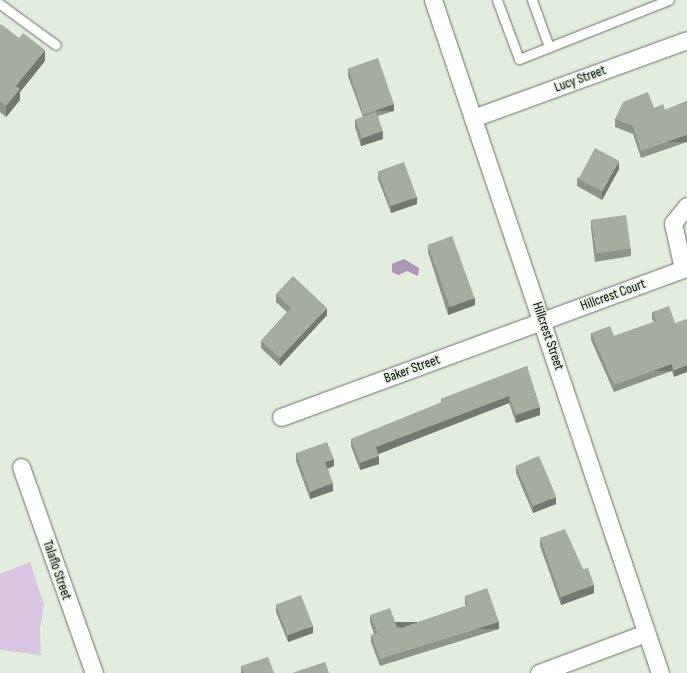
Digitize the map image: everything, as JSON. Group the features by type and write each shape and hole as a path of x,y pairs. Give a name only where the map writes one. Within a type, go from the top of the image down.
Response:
{"street":[{"name":"Hillcrest Street","path":"432,0 543,321 660,673"},
{"name":"Lucy Street","path":"473,118 687,40"},
{"name":"Hillcrest Court","path":"543,321 685,268 672,223 687,206"},
{"name":"Baker Street","path":"281,417 543,321"},
{"name":"Talaflo Street","path":"21,466 94,673"},
{"path":"539,673 646,633"}],"lane":[{"path":"498,0 519,59 669,0"},
{"path":"532,0 548,47"},
{"path":"0,4 56,44"}],"shaded area":[{"path":"404,259 419,268 418,276 407,271 398,275 392,272 392,264"},
{"path":"30,562 44,605 40,628 41,655 0,650 0,574"}],"building":[{"path":"1,24 19,38 23,33 45,50 16,86 20,89 6,106 0,101"},
{"path":"378,58 394,104 364,115 348,68"},
{"path":"648,92 654,108 663,104 665,110 687,101 687,135 641,151 633,126 615,119 623,102"},
{"path":"376,112 383,131 362,138 355,120"},
{"path":"595,148 619,161 602,192 579,179"},
{"path":"404,162 417,197 390,206 378,172"},
{"path":"626,215 631,249 596,254 591,220"},
{"path":"452,236 475,298 450,307 428,245"},
{"path":"293,276 327,308 280,358 261,341 291,308 276,294"},
{"path":"669,306 675,323 687,319 687,365 674,370 672,364 614,385 591,333 610,326 614,336 624,333 656,321 652,312"},
{"path":"527,366 540,407 516,415 509,396 376,447 379,456 360,463 351,439 442,402 441,399"},
{"path":"327,442 334,459 325,462 333,483 310,492 296,453"},
{"path":"539,456 556,497 533,506 516,466"},
{"path":"565,529 583,569 588,568 594,585 561,597 540,538"},
{"path":"487,588 499,622 380,659 371,635 377,633 370,615 390,608 397,627 401,628 468,605 465,596"},
{"path":"301,595 313,626 288,635 276,605"},
{"path":"268,657 274,673 244,673 241,666"},
{"path":"325,662 329,673 292,673"}]}
